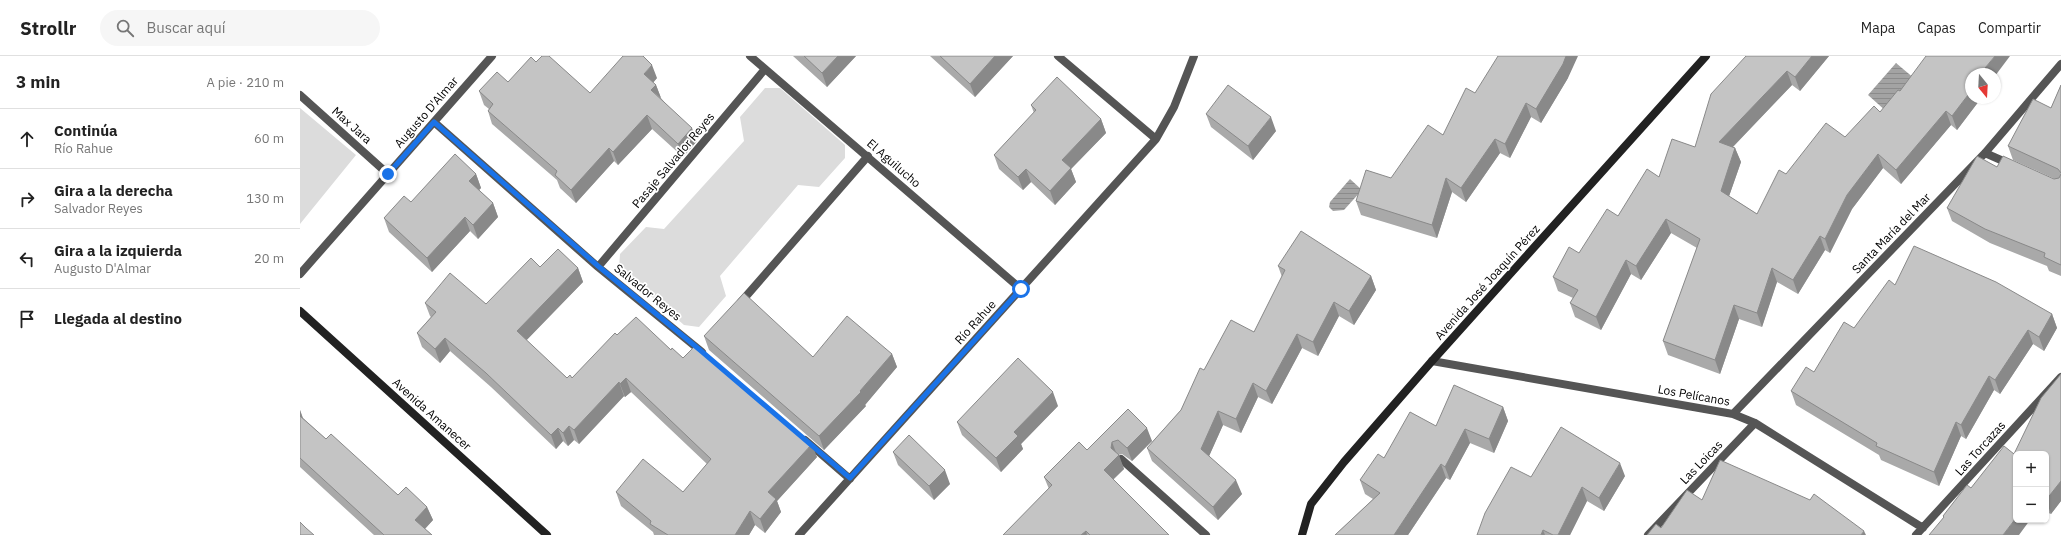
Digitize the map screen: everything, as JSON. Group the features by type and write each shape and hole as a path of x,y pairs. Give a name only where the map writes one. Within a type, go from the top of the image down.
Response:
{"main road":[{"name":"Avenida José Joaquín Pérez","path":"1302,535 1311,504 1322,488 1432,361 1706,56"},
{"name":"Avenida Amanecer","path":"300,311 547,535"}],"street":[{"name":"Augusto D'Almar","path":"300,274 492,56"},
{"name":"El Aguilucho","path":"750,56 1021,289"},
{"path":"1058,56 1156,139"},
{"name":"Río Rahue","path":"799,535 1156,139 1174,107 1194,56"},
{"name":"Santa María del Mar","path":"1733,414 1985,153 2061,64"},
{"name":"Pasaje Salvador Reyes","path":"598,266 765,69"},
{"name":"Max Jara","path":"300,95 388,174"},
{"name":"Salvador Reyes","path":"434,122 598,266 704,350"},
{"path":"1985,153 2020,169"},
{"path":"736,309 868,156"},
{"name":"Los Pelícanos","path":"1432,361 1733,414 1755,423 1923,528"},
{"name":"Las Torcazas","path":"1916,535 2061,377"},
{"name":"Las Loicas","path":"1648,535 1755,423"},
{"path":"796,432 850,478"},
{"path":"1121,459 1206,535"}],"shaded area":[{"path":"1896,63 1915,79 1887,112 1868,95"},
{"path":"765,88 780,88 845,145 845,158 819,187 798,185 720,276 726,296 699,327 684,325 619,268 620,254 646,227 664,229 744,141 740,117"},
{"path":"300,108 356,155 300,224"},
{"path":"1350,179 1362,190 1344,210 1333,211 1329,207 1330,202"}],"building":[{"path":"542,56 549,56 590,93 623,56 643,56 652,65 644,74 656,85 651,90 692,128 678,144 647,115 613,152 609,148 571,190 555,175 557,171 488,111 493,104 479,91 497,72 508,82 531,57 536,62"},
{"path":"804,56 838,56 822,73"},
{"path":"940,56 995,56 970,84"},
{"path":"1498,56 1566,56 1563,64 1536,109 1526,103 1505,144 1495,139 1461,188 1446,178 1432,225 1356,201 1366,170 1391,178 1428,125 1443,135 1466,88 1475,93"},
{"path":"1746,56 1812,56 1795,77 1787,71 1719,142 1735,148 1721,191 1757,214 1779,170 1786,174 1826,123 1845,137 1874,106 1880,112 1898,90 1900,91 1926,56 1995,56 1985,68 1965,68 1965,99 1952,116 1946,111 1896,170 1878,154 1847,195 1825,239 1820,236 1793,280 1772,268 1757,313 1734,305 1715,360 1663,341 1700,239 1666,219 1636,266 1626,260 1596,317 1570,303 1578,290 1553,277 1569,247 1579,253 1607,209 1618,216 1647,169 1659,177 1672,139 1695,147 1711,94"},
{"path":"1057,77 1101,119 1062,160 1071,168 1050,191 1026,169 1018,177 994,155 1036,110 1031,105"},
{"path":"1228,85 1271,117 1248,146 1206,114"},
{"path":"2061,85 2061,173 2058,169 2008,146 2033,99 2051,108"},
{"path":"455,154 476,174 469,181 493,203 473,225 465,217 427,258 384,218 404,196 411,202"},
{"path":"1977,156 1997,167 2003,156 2054,179 2059,178 2061,174 2061,265 2044,257 2045,253 1985,229 1947,208"},
{"path":"1301,231 1371,276 1349,311 1334,302 1313,342 1297,334 1266,391 1253,383 1236,419 1218,411 1201,449 1236,480 1213,507 1147,448 1181,410 1200,368 1204,370 1231,320 1254,332 1285,270 1278,266"},
{"path":"1914,246 1996,282 2052,314 2039,337 2028,330 1995,380 1989,376 1961,425 1956,422 1934,472 1876,446 1877,443 1791,391 1806,367 1814,372 1844,322 1854,328 1889,280 1895,285"},
{"path":"558,249 578,268 517,331 567,378 570,375 572,378 615,333 617,335 636,317 671,350 672,348 683,358 696,345 812,444 768,492 776,499 760,519 750,511 735,535 668,535 650,524 651,521 616,492 643,459 683,492 711,459 626,378 620,384 619,382 574,430 569,426 563,433 558,428 551,435 486,373 445,338 435,349 417,333 436,312 425,303 450,273 486,304 531,258 540,267"},
{"path":"744,293 813,357 847,316 892,354 860,391 861,392 819,436 704,336"},
{"path":"1018,358 1053,392 1014,432 1018,436 996,458 957,422"},
{"path":"2061,374 2061,481 2049,496 2049,451 2015,451 2041,398"},
{"path":"1454,385 1503,407 1489,439 1465,429 1445,467 1441,464 1394,535 1335,535 1380,493 1360,480 1378,454 1384,458 1410,412 1436,426"},
{"path":"1128,409 1147,428 1127,448 1118,440 1112,442 1111,448 1119,455 1104,470 1169,535 1090,535 1086,531 1081,535 1003,535 1052,485 1044,477 1079,442 1087,450"},
{"path":"300,416 326,439 331,434 398,495 406,487 427,507 415,520 432,535 384,535 300,458"},
{"path":"1561,427 1620,463 1599,498 1582,487 1558,535 1553,535 1543,530 1541,535 1477,535 1485,513 1511,467 1531,477"},
{"path":"909,435 945,470 929,486 893,452"},
{"path":"2004,446 2013,453 2013,522 2003,535 1929,535 1967,485 1971,488"},
{"path":"1720,460 1810,500 1814,494 1864,531 1861,535 1647,535 1656,524 1661,528 1687,490 1702,500"},
{"path":"300,522 306,528 314,535 300,535"}],"route":[{"path":"388,174 434,122 598,266 700,350 850,478 1021,289"}]}
